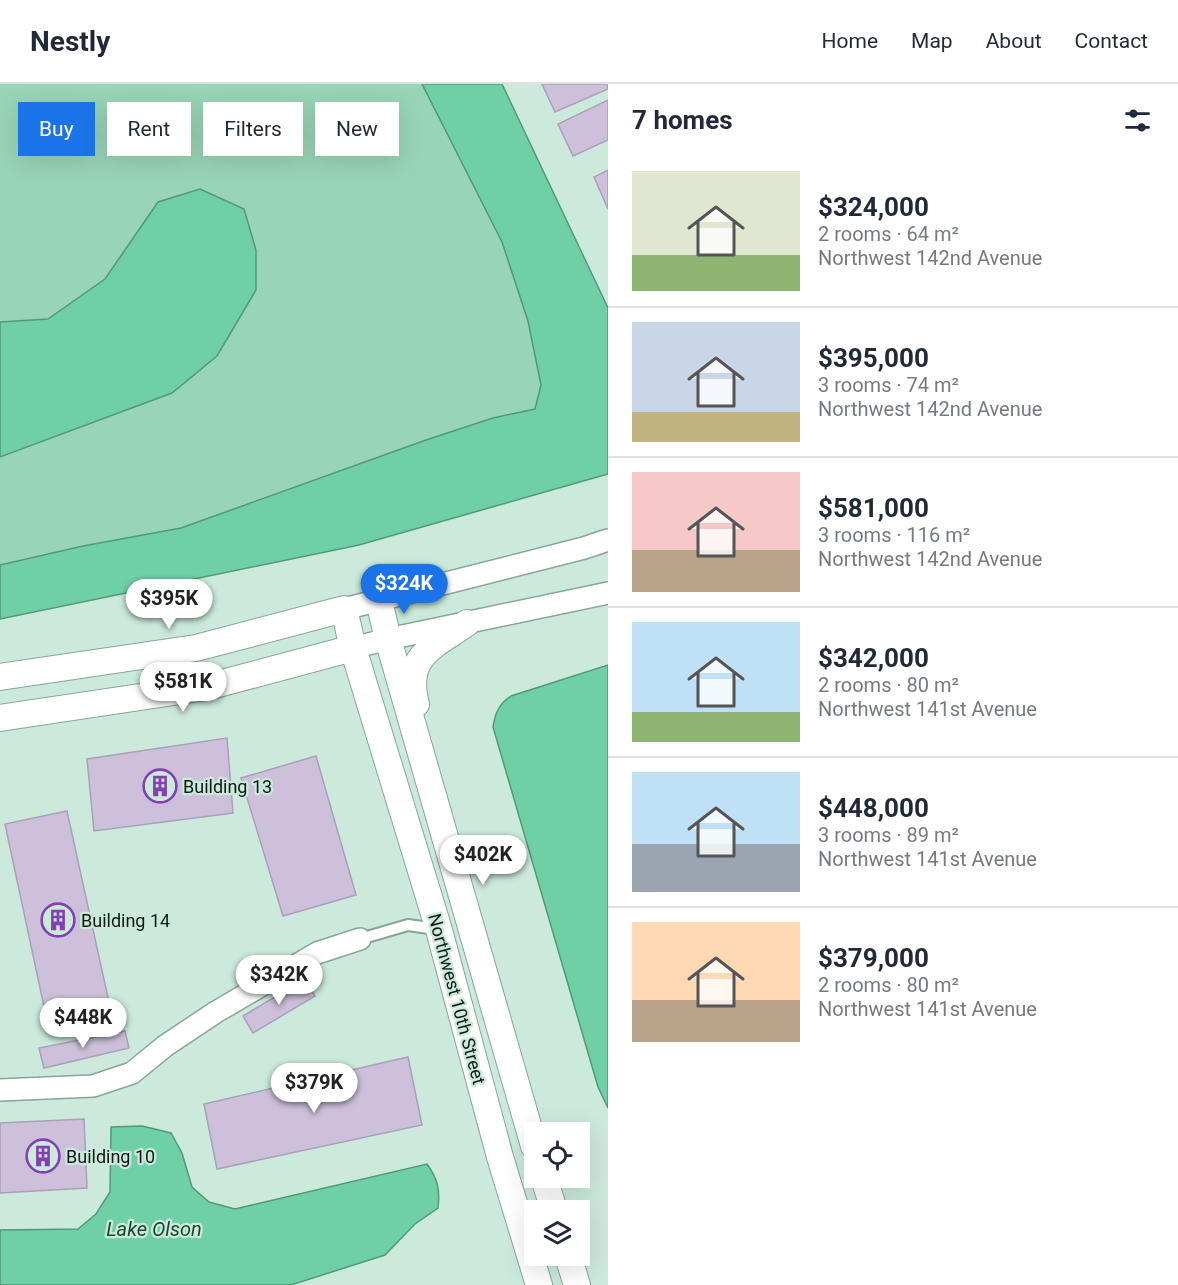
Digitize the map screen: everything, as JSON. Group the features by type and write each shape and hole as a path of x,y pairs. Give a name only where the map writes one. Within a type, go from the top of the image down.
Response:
{"street":[{"path":"0,677 196,648 608,541"},
{"path":"0,718 207,687 388,639 606,593"},
{"name":"Northwest 10th Street","path":"379,601 527,1122"},
{"name":"Northwest 10th Street","path":"344,609 353,648 440,930 500,1156 539,1285"},
{"path":"419,746 419,713 413,681 415,667 426,651 467,622"},
{"path":"0,1090 93,1086 132,1073 165,1046 216,1012 317,953 360,939"},
{"path":"570,1266 577,1285"}],"lane":[{"path":"360,939 408,925 440,930"}],"shaded area":[{"path":"0,84 422,84 502,242 528,321 541,385 535,409 493,418 181,528 83,546 0,565 0,457 172,393 142,225 105,279 48,319 0,322"}],"water":[{"path":"422,84 502,84 608,308 608,474 359,545 0,619 0,565 83,546 181,528 426,440 493,418 535,409 541,385 528,321 502,242"},
{"path":"200,189 244,209 256,250 256,290 217,356 172,393 0,457 0,322 48,319 105,279 158,202"},
{"path":"608,665 608,1108 598,1087 493,727 498,709 511,696"},
{"name":"Lake Olson","path":"142,1126 171,1133 182,1153 192,1187 209,1202 235,1209 427,1164 437,1185 438,1208 415,1224 385,1255 291,1285 0,1285 0,1230 78,1229 96,1214 110,1192 111,1127"}],"building":[{"path":"542,84 607,84 608,89 555,112"},
{"path":"608,100 608,140 573,156 558,124"},
{"path":"608,170 608,209 594,177"},
{"name":"Building 13","path":"227,738 233,813 94,831 87,759"},
{"path":"316,756 356,895 283,916 241,778"},
{"name":"Building 14","path":"67,811 112,1016 49,1030 5,824"},
{"path":"305,979 315,996 253,1033 243,1016"},
{"path":"125,1031 129,1048 44,1068 39,1048"},
{"path":"408,1057 422,1125 217,1169 204,1104"},
{"name":"Building 10","path":"84,1119 87,1188 0,1193 0,1123"}],"place":[{"name":"Building 13","path":"160,786"},
{"name":"Building 14","path":"58,920"},
{"name":"Building 10","path":"43,1156"}]}
